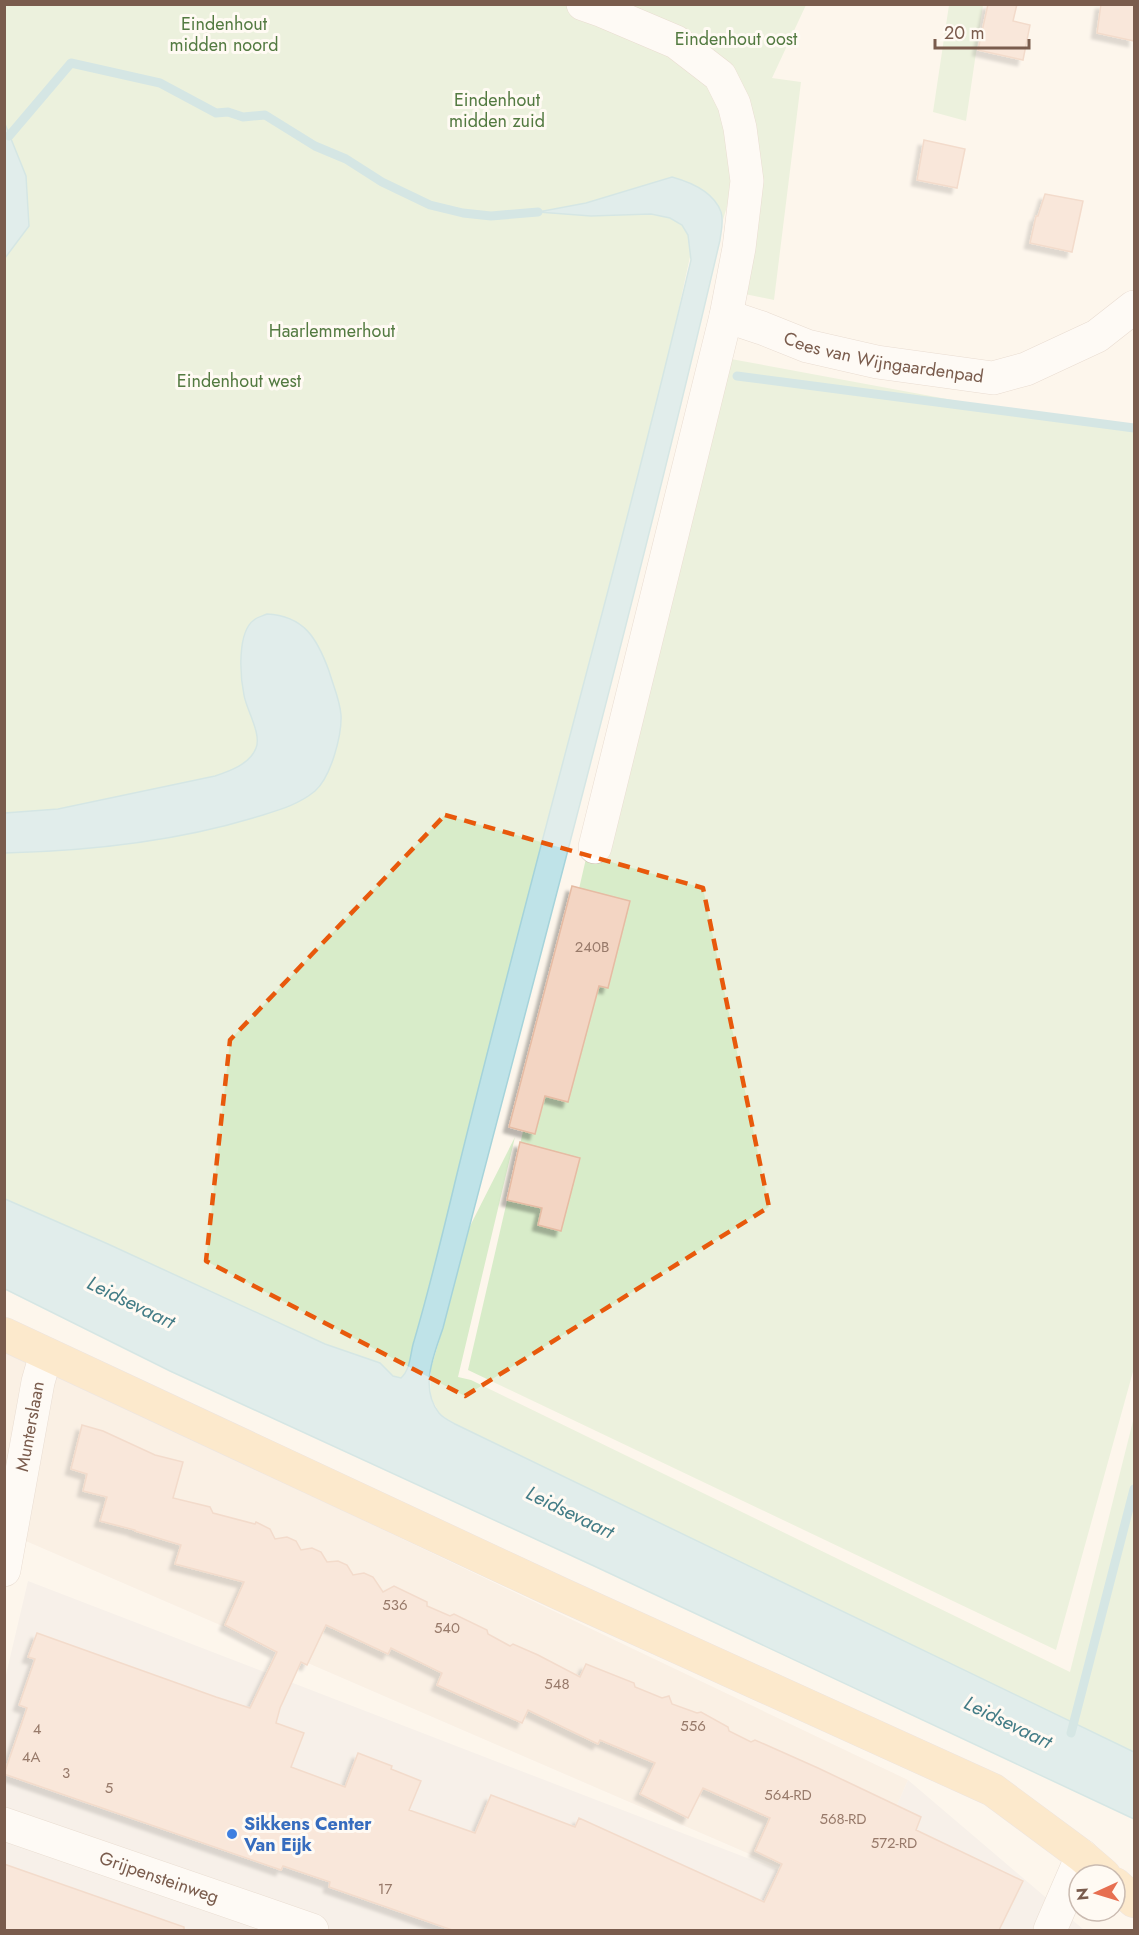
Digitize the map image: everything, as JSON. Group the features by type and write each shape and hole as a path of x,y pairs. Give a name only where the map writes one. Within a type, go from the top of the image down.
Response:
{"main road":[{"path":"4,1334 561,1594 993,1790 1089,1863"}],"street":[{"path":"583,4 676,42 720,76 734,104 740,128 747,181 739,248 726,316 595,847"},
{"name":"Cees van Wijngaardenpad","path":"726,316 807,346 877,362 993,378 1026,369 1097,336 1134,308"},
{"name":"Munterslaan","path":"4,1570 38,1382 46,1354"},
{"name":"Grijpensteinweg","path":"4,1824 312,1930"},
{"path":"1050,1930 1067,1905"}],"highlighted area":[{"path":"445,815 703,888 769,1207 465,1396 206,1261 230,1040"}],"shaded area":[{"path":"4,1349 908,1780 856,1900 5,1532"},
{"path":"28,1581 856,1900 908,1780 1067,1916 1067,1923 1076,1923 1084,1930 5,1930 5,1679"}],"green space":[{"name":"Haarlemmerhout","path":"5,5 806,5 772,78 801,82 774,300 740,293 730,171 730,196 723,220 721,211 715,203 690,257 665,372 541,846 404,1402 5,1205"},
{"path":"949,5 983,5 966,121 933,112"},
{"path":"731,359 990,407 1134,427 1134,1368 1056,1650 468,1370 701,360"},
{"path":"515,1137 458,1377 471,1380 1070,1672 1134,1417 1134,1752 455,1424 440,1414 430,1396 431,1368 469,1228"}],"water":[{"path":"5,124 26,176 29,226 5,258"},
{"name":"Leidsevaart","path":"672,177 701,189 718,205 722,219 720,240 620,649 430,1371 430,1393 439,1413 455,1424 1134,1752 1134,1819 594,1566 170,1371 5,1289 5,1199 325,1344 380,1363 393,1376 401,1378 404,1374 431,1280 691,260 688,235 682,225 670,218 651,214 591,216 538,212 586,203"},
{"path":"267,614 291,619 300,624 314,639 329,671 338,698 341,723 337,744 331,766 321,785 315,791 301,801 278,810 192,833 130,844 5,853 5,813 58,809 215,776 244,763 256,748 257,736 245,701 241,666 242,644 249,626 255,619"}],"building":[{"path":"988,4 1017,4 1013,21 1030,25 1023,60 978,50"},
{"path":"1101,4 1134,4 1134,41 1097,33"},
{"path":"924,140 965,149 957,188 917,180"},
{"path":"1045,194 1083,201 1072,252 1030,243 1036,216 1038,216"},
{"path":"572,886 630,901 608,988 599,986 568,1102 545,1096 535,1134 509,1127"},
{"path":"520,1142 580,1158 561,1231 538,1225 542,1208 507,1200"},
{"path":"82,1425 103,1431 155,1455 183,1462 173,1498 210,1507 213,1513 255,1524 256,1522 270,1529 275,1539 287,1537 296,1541 301,1550 312,1548 321,1552 327,1562 338,1561 347,1565 353,1575 364,1573 373,1577 383,1592 394,1586 427,1602 427,1606 450,1616 454,1614 487,1630 488,1634 510,1646 513,1644 538,1655 580,1677 586,1664 634,1683 635,1687 662,1698 669,1696 672,1704 697,1713 701,1712 728,1727 729,1731 751,1742 755,1740 921,1817 916,1830 1023,1881 999,1930 452,1930 329,1887 330,1882 283,1866 281,1870 4,1774 27,1708 19,1705 35,1659 28,1657 37,1633 250,1708 277,1652 225,1625 244,1582 175,1564 181,1545 100,1521 107,1497 83,1491 87,1474 71,1469","holes":["326,1625 388,1654 391,1648 442,1673 437,1685 522,1723 528,1710 598,1744 600,1740 655,1763 640,1794 688,1818 703,1788 770,1818 755,1851 782,1864 764,1902 579,1818 575,1827 491,1795 475,1833 409,1810 421,1781 391,1769 392,1766 358,1753 345,1787 291,1767 304,1733 276,1723 280,1708 301,1662 307,1665"]},
{"path":"4,1864 184,1927 184,1930 4,1930"}],"waterway":[{"path":"9,136 71,63 160,83 216,113 228,112 243,117 265,115 315,146 346,159 382,182 430,205 463,213 491,216 538,212"},
{"path":"737,376 1134,428"},
{"path":"1071,1733 1134,1489"}],"place":[{"name":"Sikkens Center Van Eijk","path":"232,1834"}],"park label":[{"name":"Eindenhout midden noord","path":"224,34"},
{"name":"Eindenhout oost","path":"736,39"},
{"name":"Eindenhout midden zuid","path":"497,110"},
{"name":"Eindenhout west","path":"239,381"}]}
